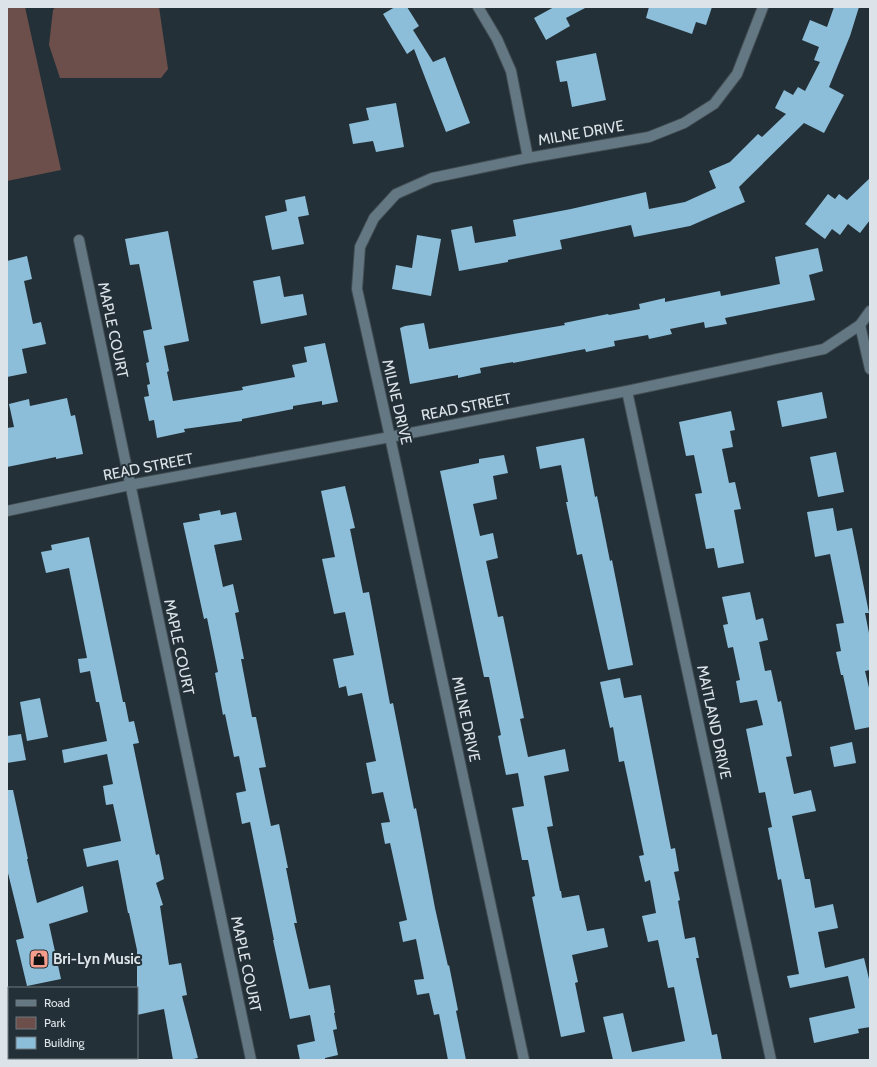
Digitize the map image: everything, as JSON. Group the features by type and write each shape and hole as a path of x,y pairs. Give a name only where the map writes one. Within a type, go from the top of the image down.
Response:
{"street":[{"path":"478,7 498,39 511,71 528,158"},
{"name":"MILNE DRIVE","path":"524,1060 357,289 360,247 374,218 396,194 432,178 528,158 649,136 684,123 714,104 736,74 763,7"},
{"name":"MAPLE COURT","path":"79,240 251,1060"},
{"name":"READ STREET","path":"7,511 130,485 627,391 824,349 860,325 870,311"},
{"path":"860,325 870,369"},
{"name":"MAITLAND DRIVE","path":"627,391 771,1060"}],"green space":[{"path":"7,7 25,7 61,170 7,181"},
{"path":"55,7 159,7 168,69 161,78 60,78 49,45 53,10"}],"building":[{"path":"395,7 407,7 419,26 413,30 433,62 445,57 470,123 446,132 414,49 407,54 383,14"},
{"path":"554,7 587,7 566,18 570,26 546,40 534,18"},
{"path":"649,7 712,7 706,25 696,22 692,34 646,18"},
{"path":"834,7 859,7 850,36 829,87 844,95 824,133 804,123 739,187 745,202 690,226 634,237 631,225 560,240 562,249 508,260 508,262 459,271 451,230 472,226 475,243 516,236 513,220 646,192 649,209 685,202 716,188 709,171 730,162 758,134 762,137 786,114 775,108 784,90 793,95 798,87 805,91 820,62 814,60 819,47 802,40 810,20 827,27"},
{"path":"596,53 606,100 572,107 567,81 560,82 556,61"},
{"path":"396,103 404,147 376,152 373,141 353,144 349,124 369,120 366,108"},
{"path":"870,178 870,220 860,233 848,224 840,235 832,229 825,239 805,224 828,194 835,199 839,194 847,200"},
{"path":"305,196 309,215 298,217 304,244 272,250 265,216 287,211 285,200"},
{"path":"168,231 189,341 164,346 169,371 167,372 173,401 243,390 242,387 295,377 292,365 307,362 304,347 325,343 338,402 322,405 322,401 293,406 293,409 242,419 242,421 184,429 185,432 157,438 154,420 149,421 144,397 149,396 147,385 150,384 146,363 149,362 143,331 152,329 139,264 130,265 125,239"},
{"path":"417,235 441,239 431,296 392,289 396,265 412,268"},
{"path":"818,248 823,271 809,275 815,300 725,318 727,324 705,328 704,322 670,329 672,334 649,339 648,335 614,341 615,346 586,352 585,349 480,368 481,373 458,378 458,375 410,384 400,328 405,326 424,323 429,349 565,325 564,323 640,309 639,304 665,298 665,302 720,291 721,296 780,284 775,257"},
{"path":"27,256 32,279 24,281 33,324 41,322 46,344 22,349 27,373 7,377 7,261"},
{"path":"280,276 284,297 303,294 307,315 261,324 253,281"},
{"path":"822,392 827,418 782,427 777,401"},
{"path":"67,398 71,416 75,415 83,454 56,459 56,457 7,467 7,428 14,427 9,404 29,399 30,406"},
{"path":"731,411 735,430 730,431 733,447 722,449 729,483 735,482 741,509 734,510 744,563 718,568 714,548 706,549 695,494 702,493 694,455 686,456 679,422"},
{"path":"584,438 595,497 597,496 610,561 612,560 633,665 608,670 582,554 577,555 566,502 568,502 561,465 540,469 536,447"},
{"path":"836,452 844,492 818,497 810,457"},
{"path":"504,455 508,473 493,476 497,499 473,504 480,536 493,533 498,558 486,561 498,617 503,616 524,718 520,719 528,757 565,749 569,771 544,776 553,826 547,827 562,898 579,895 587,931 604,928 608,947 572,955 578,982 575,983 585,1032 561,1037 532,897 535,896 528,860 522,860 512,808 524,806 518,773 506,775 498,736 501,735 489,677 484,677 440,471 479,463 479,459"},
{"path":"345,486 355,528 350,529 363,593 369,592 390,704 393,703 414,809 416,808 435,908 448,966 449,965 458,1010 456,1011 466,1060 448,1060 439,1014 434,1015 429,993 417,995 414,980 424,979 416,939 403,942 399,922 407,920 390,843 385,844 381,823 390,822 383,792 372,794 366,763 376,761 362,693 348,696 346,686 339,688 333,659 354,655 345,612 334,614 322,559 335,557 321,491"},
{"path":"833,508 837,531 852,528 869,613 865,613 870,638 870,670 865,671 870,692 870,727 855,730 843,675 841,675 836,652 841,651 836,624 844,623 830,554 815,557 807,512"},
{"path":"220,510 221,515 236,512 242,540 214,545 223,587 233,584 239,612 235,613 244,659 241,659 252,717 256,717 266,767 259,768 271,826 279,824 297,923 294,923 309,989 330,985 337,1029 333,1030 338,1055 325,1058 325,1060 300,1060 297,1045 315,1041 310,1015 290,1019 250,822 242,824 236,793 246,791 239,756 234,757 225,714 223,715 215,673 218,672 207,618 204,619 183,523 200,520 199,514"},
{"path":"89,537 123,702 125,702 129,722 134,721 139,743 133,744 156,855 159,854 164,879 156,883 163,905 160,906 169,965 181,963 187,995 182,996 198,1058 173,1060 164,1009 138,1015 137,950 118,860 87,867 83,849 121,841 113,804 106,805 103,786 113,784 107,754 64,763 62,750 107,741 99,702 96,702 90,671 80,673 78,659 87,658 69,568 46,573 41,552 52,550 51,545"},
{"path":"750,592 756,620 763,618 768,640 759,642 765,671 771,670 778,702 781,701 792,756 786,757 794,794 811,790 816,811 792,816 805,879 810,879 815,908 833,904 838,928 818,932 825,968 864,958 870,983 870,1027 858,1029 859,1033 814,1043 809,1018 855,1008 848,976 790,988 787,976 799,974 781,879 778,880 768,828 772,827 765,792 759,793 746,729 763,725 757,700 740,703 736,681 740,680 733,647 728,648 723,625 728,624 722,597"},
{"path":"620,678 624,698 641,695 671,849 675,848 679,871 674,872 680,900 678,901 685,939 695,937 699,958 696,958 712,1035 717,1034 722,1060 613,1060 603,1017 623,1013 632,1052 685,1041 674,987 668,988 658,940 648,942 642,916 656,913 650,880 645,882 639,856 644,855 624,761 619,762 613,727 610,728 600,682"},
{"path":"40,698 48,737 27,741 20,702"},
{"path":"21,734 26,760 7,763 7,736"},
{"path":"852,742 856,763 834,767 830,747"},
{"path":"7,790 13,790 37,903 83,886 88,912 49,924 61,979 27,986 16,940 24,938 7,869"}],"place":[{"name":"Bri-Lyn Music","path":"39,959"}]}
